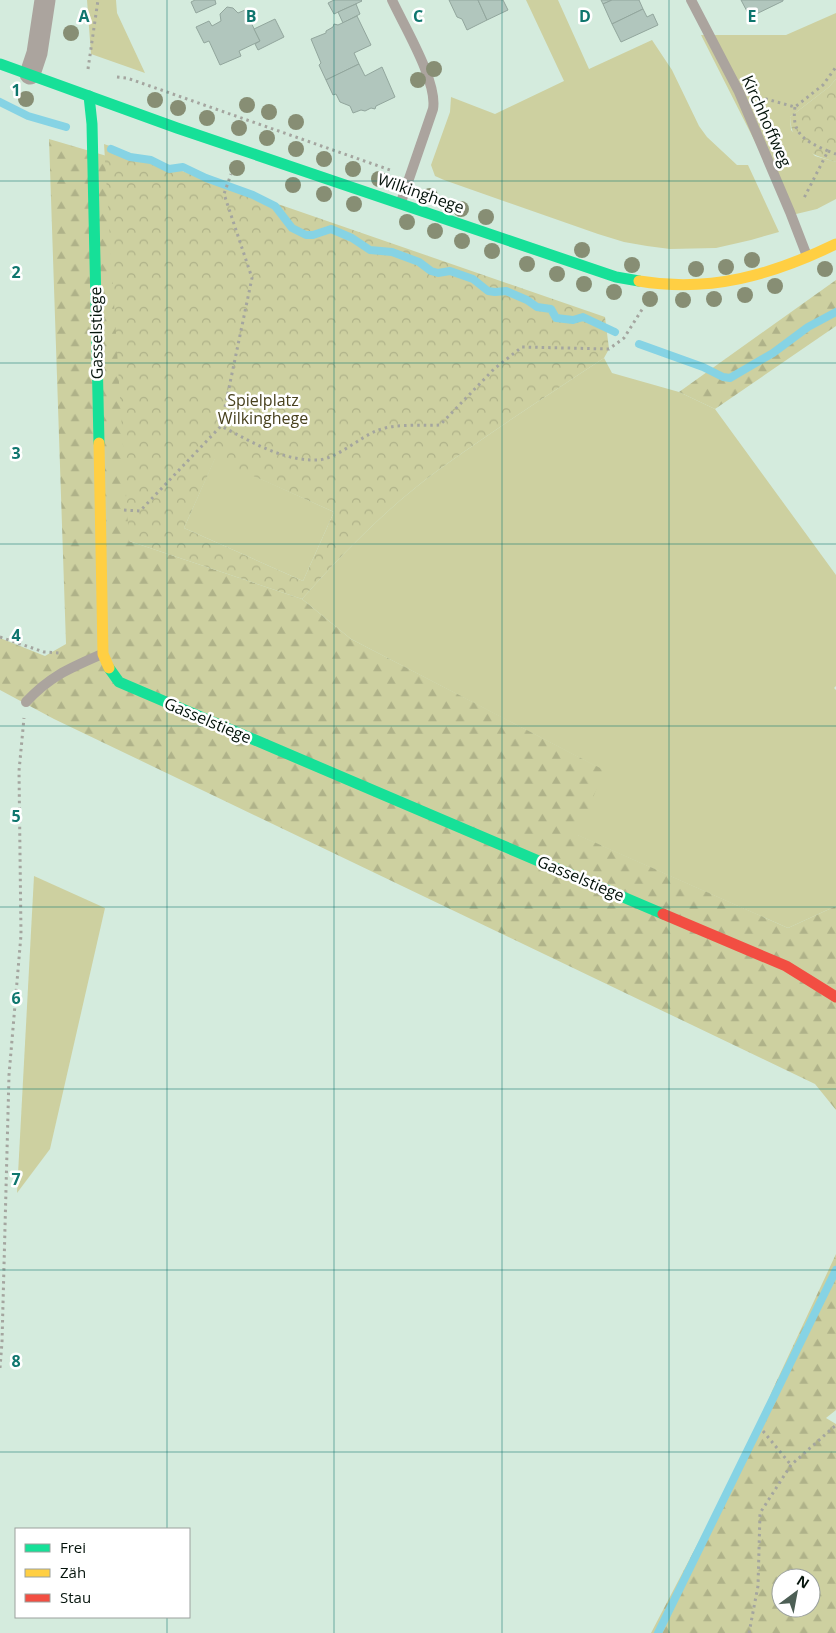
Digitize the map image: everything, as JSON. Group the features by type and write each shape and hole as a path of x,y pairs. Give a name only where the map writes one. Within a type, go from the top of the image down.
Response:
{"street":[{"path":"30,74 37,52 45,0"},
{"name":"Wilkinghege","path":"0,64 177,128 401,203 594,271 638,281 684,286 749,278 808,258 836,244"},
{"name":"Gasselstiege","path":"89,96 92,124 103,654 109,669 119,682 786,966 836,997"}],"lane":[{"path":"392,0 429,77 434,102 401,203"},
{"name":"Kirchhoffweg","path":"691,0 739,92 808,258"},
{"path":"26,702 41,686 66,669 103,654"}],"path":[{"path":"87,71 98,0"},
{"path":"836,68 823,85 795,107 793,119 799,132 809,142 836,154"},
{"path":"127,78 409,177"},
{"path":"739,92 795,107"},
{"path":"790,212 804,199 828,151"},
{"path":"99,509 140,511 221,426 252,278 224,194 230,176"},
{"path":"221,426 272,452 299,459 320,460 342,451 374,432 388,427 440,425 494,369 522,347 609,349 624,338 644,306"},
{"path":"0,637 44,652 64,653"},
{"path":"0,1368 9,1075 21,936 19,770 26,702"},
{"path":"749,1633 758,1586 760,1513 791,1465 836,1425"},
{"path":"763,1431 791,1465"}],"green space":[{"path":"87,0 116,0 117,13 145,73 91,54"},
{"path":"526,0 558,0 589,69 652,40 672,70 699,126 707,137 737,165 748,165 779,232 716,248 670,249 647,246 624,242 598,234 435,176 431,165 450,112 451,97 495,114 564,81"},
{"path":"836,13 836,79 829,87 790,117 791,130 815,156 836,162 836,199 817,209 792,215 701,35 786,35"},
{"path":"836,79 836,162 810,152 798,143 791,128 790,117 829,87"},
{"path":"49,139 185,179 129,541 302,599 351,639 604,770 578,835 788,928 836,906 836,1110 815,1084 54,719 0,690 0,638 45,656 66,644"},
{"name":"Spielplatz Wilkinghege","path":"104,144 605,317 609,349 604,358 520,413 419,485 366,532 302,599 129,541","holes":["215,459 334,512 303,581 184,528"]},
{"path":"836,280 836,326 715,409 679,392"},
{"path":"604,358 612,373 679,392 715,409 836,575 836,686 834,688 836,690 836,906 788,928 577,835 603,770 351,639 302,599 366,532 419,485 520,413"},
{"path":"215,458 334,512 303,581 184,528"},
{"path":"34,876 105,908 50,1149 17,1193"},
{"path":"836,1254 836,1410 826,1418 836,1424 836,1633 651,1633 755,1434 772,1391"}],"building":[{"path":"195,0 215,0 216,4 196,13 191,2"},
{"path":"334,0 362,1 334,14 328,3"},
{"path":"449,0 478,0 487,20 467,30 462,19 457,17"},
{"path":"478,0 503,0 508,10 487,20"},
{"path":"601,0 612,0 603,4"},
{"path":"612,0 639,0 643,9 612,24 603,4"},
{"path":"741,0 783,0 783,1 750,17"},
{"path":"356,4 360,14 343,23 338,12"},
{"path":"227,7 233,8 238,13 245,10 260,41 239,51 241,56 220,65 209,41 204,43 196,27 209,21 212,26 221,21 220,14"},
{"path":"643,9 647,17 653,14 658,25 621,42 612,24"},
{"path":"357,16 371,45 354,53 359,64 326,80 311,39 326,33 334,24 338,25"},
{"path":"275,19 284,37 258,50 255,44 260,41 254,29"},
{"path":"359,64 365,76 382,67 395,97 376,106 375,109 371,108 353,113 350,106 340,102 336,94 333,95 326,80"}],"waterway":[{"path":"0,102 28,116 66,127"},
{"path":"111,149 130,157 151,160 169,169 183,167 206,178 253,195 275,206 292,228 306,235 313,235 331,229 352,238 370,250 392,252 419,262 431,271 438,273 450,271 473,279 488,291 506,291 527,300 537,307 551,309 556,318 573,320 583,317 615,332"},
{"path":"639,344 703,367 723,377 730,378 773,353 808,327 836,312"},
{"path":"658,1633 836,1270"}],"traffic: fast":[{"path":"0,64 177,128 616,277 639,281"},
{"path":"89,96 92,124 99,443"},
{"path":"109,668 119,682 663,914"}],"traffic: slow":[{"path":"639,281 691,285 740,279 788,265 836,244"},
{"path":"99,443 103,654 109,668"}],"traffic: jam":[{"path":"663,914 786,966 836,997"}]}
